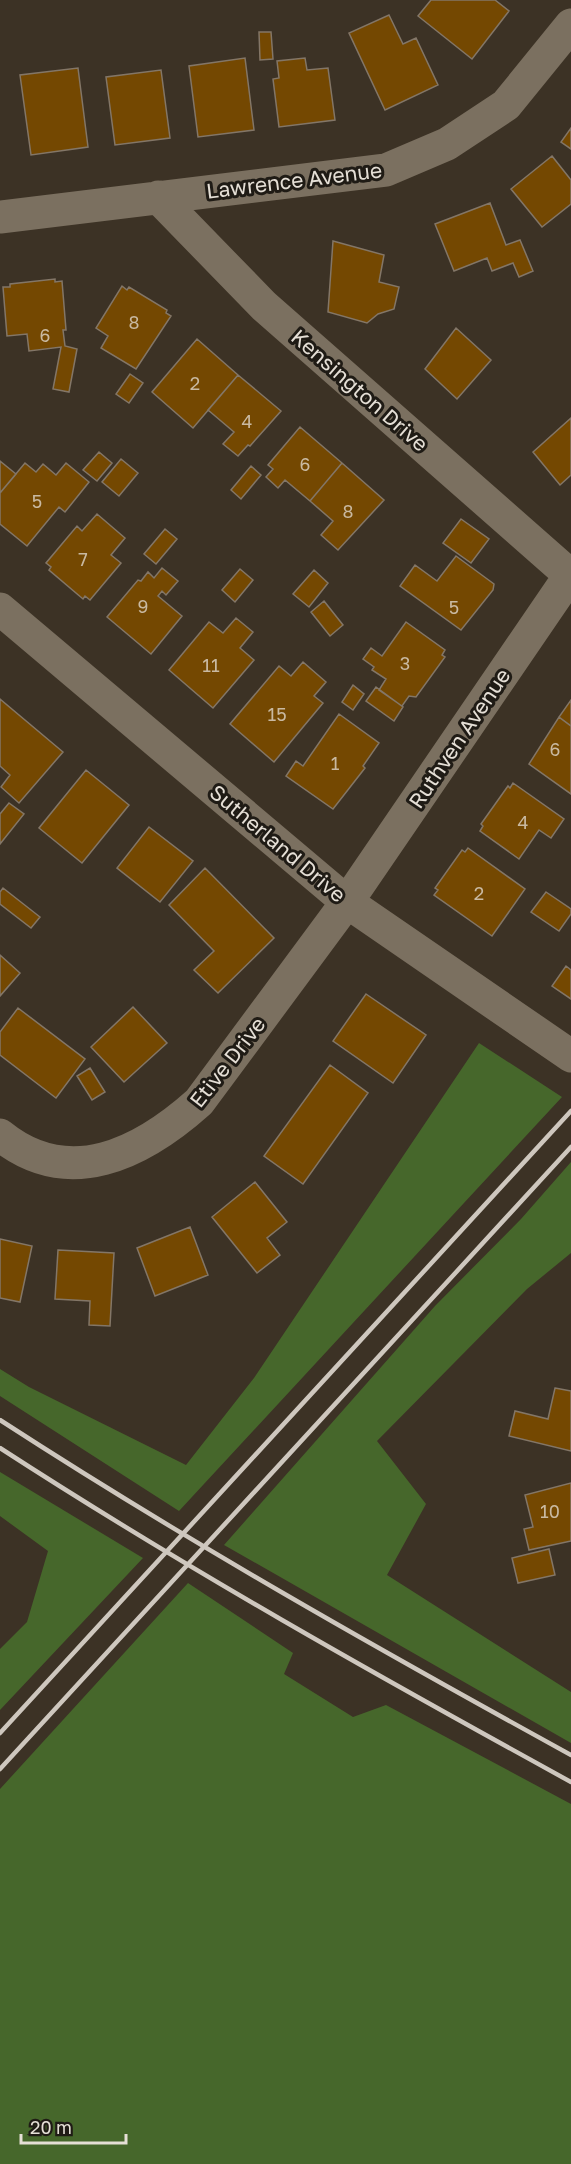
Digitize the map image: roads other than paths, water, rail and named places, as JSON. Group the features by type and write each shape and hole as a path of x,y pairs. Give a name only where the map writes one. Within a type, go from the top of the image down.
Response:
{"street":[{"name":"Lawrence Avenue","path":"0,217 386,170 447,144 506,105 571,25"},
{"name":"Kensington Drive","path":"158,197 264,306 571,575"},
{"name":"Ruthven Avenue","path":"347,902 571,575"},
{"name":"Sutherland Drive","path":"0,609 347,902 571,1056"},
{"name":"Etive Drive","path":"0,1135 16,1148 54,1163 93,1161 130,1150 169,1128 199,1102 347,902"}],"railway":[{"path":"0,1733 571,1111"},
{"path":"0,1769 571,1147"},
{"path":"0,1420 140,1508 282,1593 571,1755"},
{"path":"0,1448 140,1536 282,1620 571,1782"}]}
